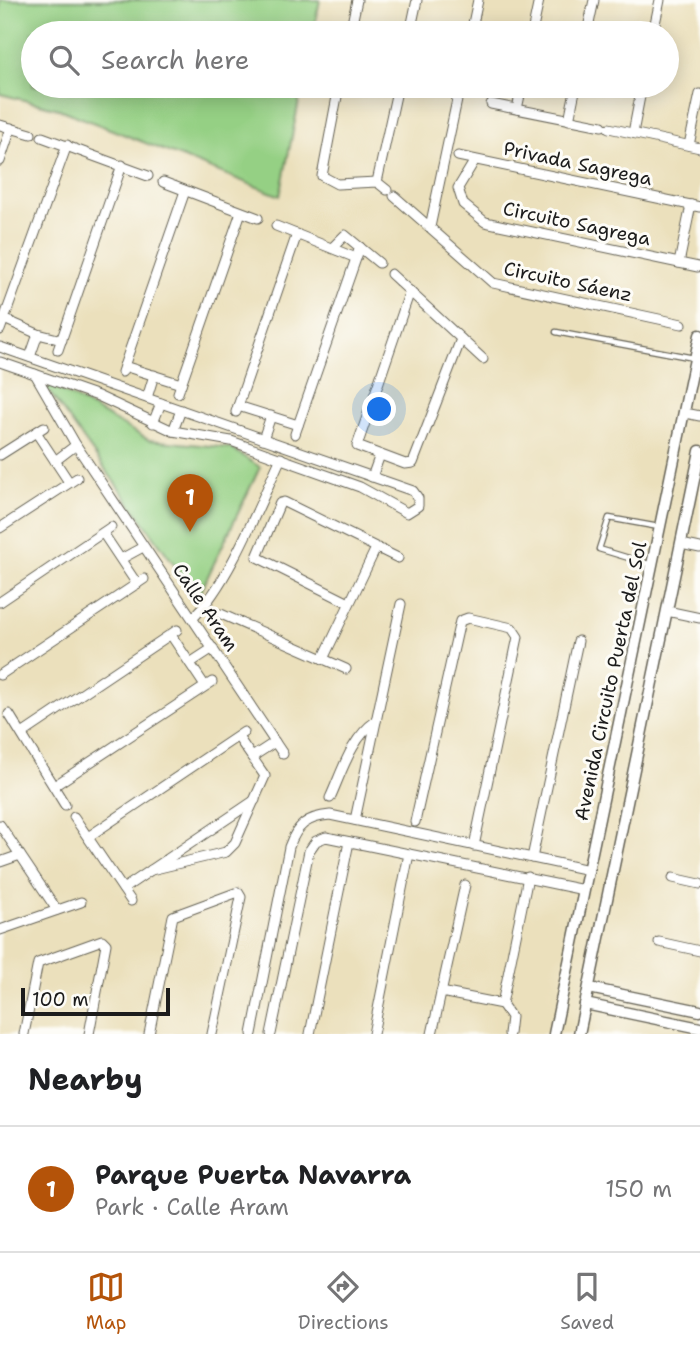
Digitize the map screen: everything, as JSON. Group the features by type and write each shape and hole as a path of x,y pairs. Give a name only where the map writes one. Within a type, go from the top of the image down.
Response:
{"street":[{"path":"353,21 357,0"},
{"path":"413,21 417,0"},
{"path":"474,21 478,0"},
{"path":"535,21 539,0"},
{"path":"590,21 594,0"},
{"path":"656,21 660,0"},
{"path":"689,145 700,94"},
{"path":"337,98 322,176 337,184 377,182 395,98"},
{"path":"430,227 457,98"},
{"path":"517,109 519,98"},
{"path":"569,120 574,98"},
{"path":"632,133 639,98"},
{"path":"492,104 700,148"},
{"path":"0,125 31,134"},
{"path":"0,161 11,128"},
{"path":"42,137 148,176"},
{"path":"0,330 68,145"},
{"name":"Privada Sagrega","path":"458,156 696,206 679,262"},
{"path":"439,183 458,188 475,160"},
{"path":"58,350 122,165"},
{"name":"Circuito Sáenz","path":"377,182 494,283 682,324"},
{"path":"163,183 258,218"},
{"name":"Circuito Sagrega","path":"458,188 463,204 485,222 698,267"},
{"path":"185,191 123,369 154,375 179,388 241,212"},
{"path":"276,226 356,258"},
{"path":"297,234 237,409 271,416 297,430 360,247"},
{"path":"332,248 345,235 379,263"},
{"path":"391,274 482,359"},
{"path":"410,291 357,446 408,465 415,460 461,340"},
{"path":"4,319 38,334 62,340"},
{"path":"30,357 38,334"},
{"name":"Avenida Circuito Puerta del Sol","path":"554,1034 700,335"},
{"path":"0,347 413,491 418,498 418,506 407,513 360,487 231,441 173,431 98,396 0,362"},
{"name":"Calle Aram","path":"34,374 76,445 283,754"},
{"path":"147,398 154,375"},
{"path":"153,423 161,403"},
{"path":"173,431 181,410"},
{"path":"685,413 700,416"},
{"path":"263,439 271,416"},
{"path":"0,454 40,429 55,461 73,480 0,528"},
{"path":"55,461 76,445"},
{"path":"579,1034 681,544 697,483 700,451"},
{"path":"372,477 380,455"},
{"path":"193,618 208,601 281,458"},
{"path":"349,603 257,557 267,528 280,503 284,502 398,558"},
{"path":"251,520 267,528"},
{"path":"0,602 107,530 121,559 140,582 0,675"},
{"path":"681,544 700,548"},
{"path":"121,559 143,547"},
{"path":"323,659 376,548"},
{"path":"355,820 401,604"},
{"path":"667,611 700,618"},
{"path":"221,614 346,670"},
{"path":"415,822 460,621 468,618 512,628 518,637 474,846"},
{"path":"22,734 174,633 190,663 208,684 54,786"},
{"path":"532,858 578,641"},
{"path":"190,663 214,648"},
{"path":"9,714 65,805"},
{"path":"330,798 355,742 364,729 376,721"},
{"path":"88,837 241,735 265,776 256,800 230,849 160,870 151,870"},
{"path":"252,757 275,742"},
{"path":"123,889 256,800"},
{"path":"251,1034 289,847 295,831 310,817 330,815 589,870"},
{"path":"74,817 131,901"},
{"path":"0,825 57,910"},
{"path":"271,1034 309,851 316,841 326,837 584,890"},
{"path":"310,1034 349,842"},
{"path":"373,1034 409,854"},
{"path":"0,862 20,855"},
{"path":"502,1004 528,877"},
{"path":"673,878 700,884"},
{"path":"432,1034 465,885"},
{"path":"149,1034 173,916 238,891 242,893 212,1034"},
{"path":"0,930 80,902"},
{"path":"23,1034 38,962 106,941 89,1034"},
{"path":"659,942 700,951"},
{"path":"264,976 284,980"},
{"path":"589,988 700,1011"},
{"path":"441,992 502,1004 511,1017 509,1034"},
{"path":"585,1004 700,1028 698,1034"},
{"path":"674,1022 677,1006"}],"lane":[{"path":"556,332 695,358"},
{"path":"652,565 600,552 599,549 609,518 660,528"}],"green space":[{"path":"0,0 320,0 316,21 21,21 21,98 300,98 280,196 59,109 0,94"},
{"path":"39,378 149,440 230,448 260,467 198,597"}],"place":[{"name":"Parque Puerta Navarra","path":"190,532"}]}
